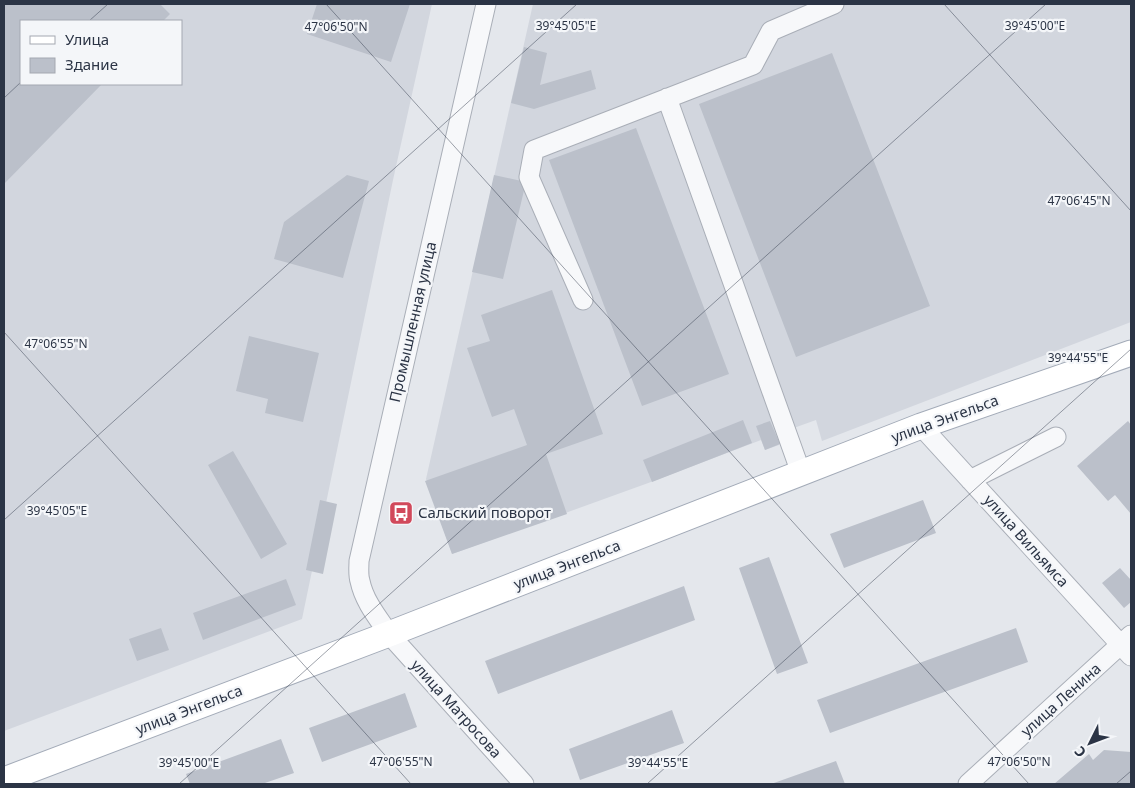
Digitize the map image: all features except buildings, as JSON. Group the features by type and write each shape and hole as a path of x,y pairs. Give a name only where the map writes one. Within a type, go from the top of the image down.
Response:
{"main road":[{"name":"улица Энгельса","path":"4,780 389,634 921,426 1131,353"}],"street":[{"name":"Промышленная улица","path":"389,634 375,615 366,598 360,581 359,561 486,4"},
{"path":"583,300 529,177 534,150 753,65 771,31 834,4"},
{"path":"667,98 802,473"},
{"name":"улица Вильямса","path":"921,426 1128,645"},
{"path":"970,480 1056,437"},
{"name":"улица Матросова","path":"389,634 524,784"},
{"name":"улица Ленина","path":"971,783 1128,645"}],"shaded area":[{"path":"4,4 432,4 393,180 302,619 4,731"},
{"path":"533,4 1131,4 1131,322 822,441 816,420 777,434 779,445 765,450 761,440 452,554 426,479"}],"place":[{"name":"Сальский поворот","path":"401,513"}]}
